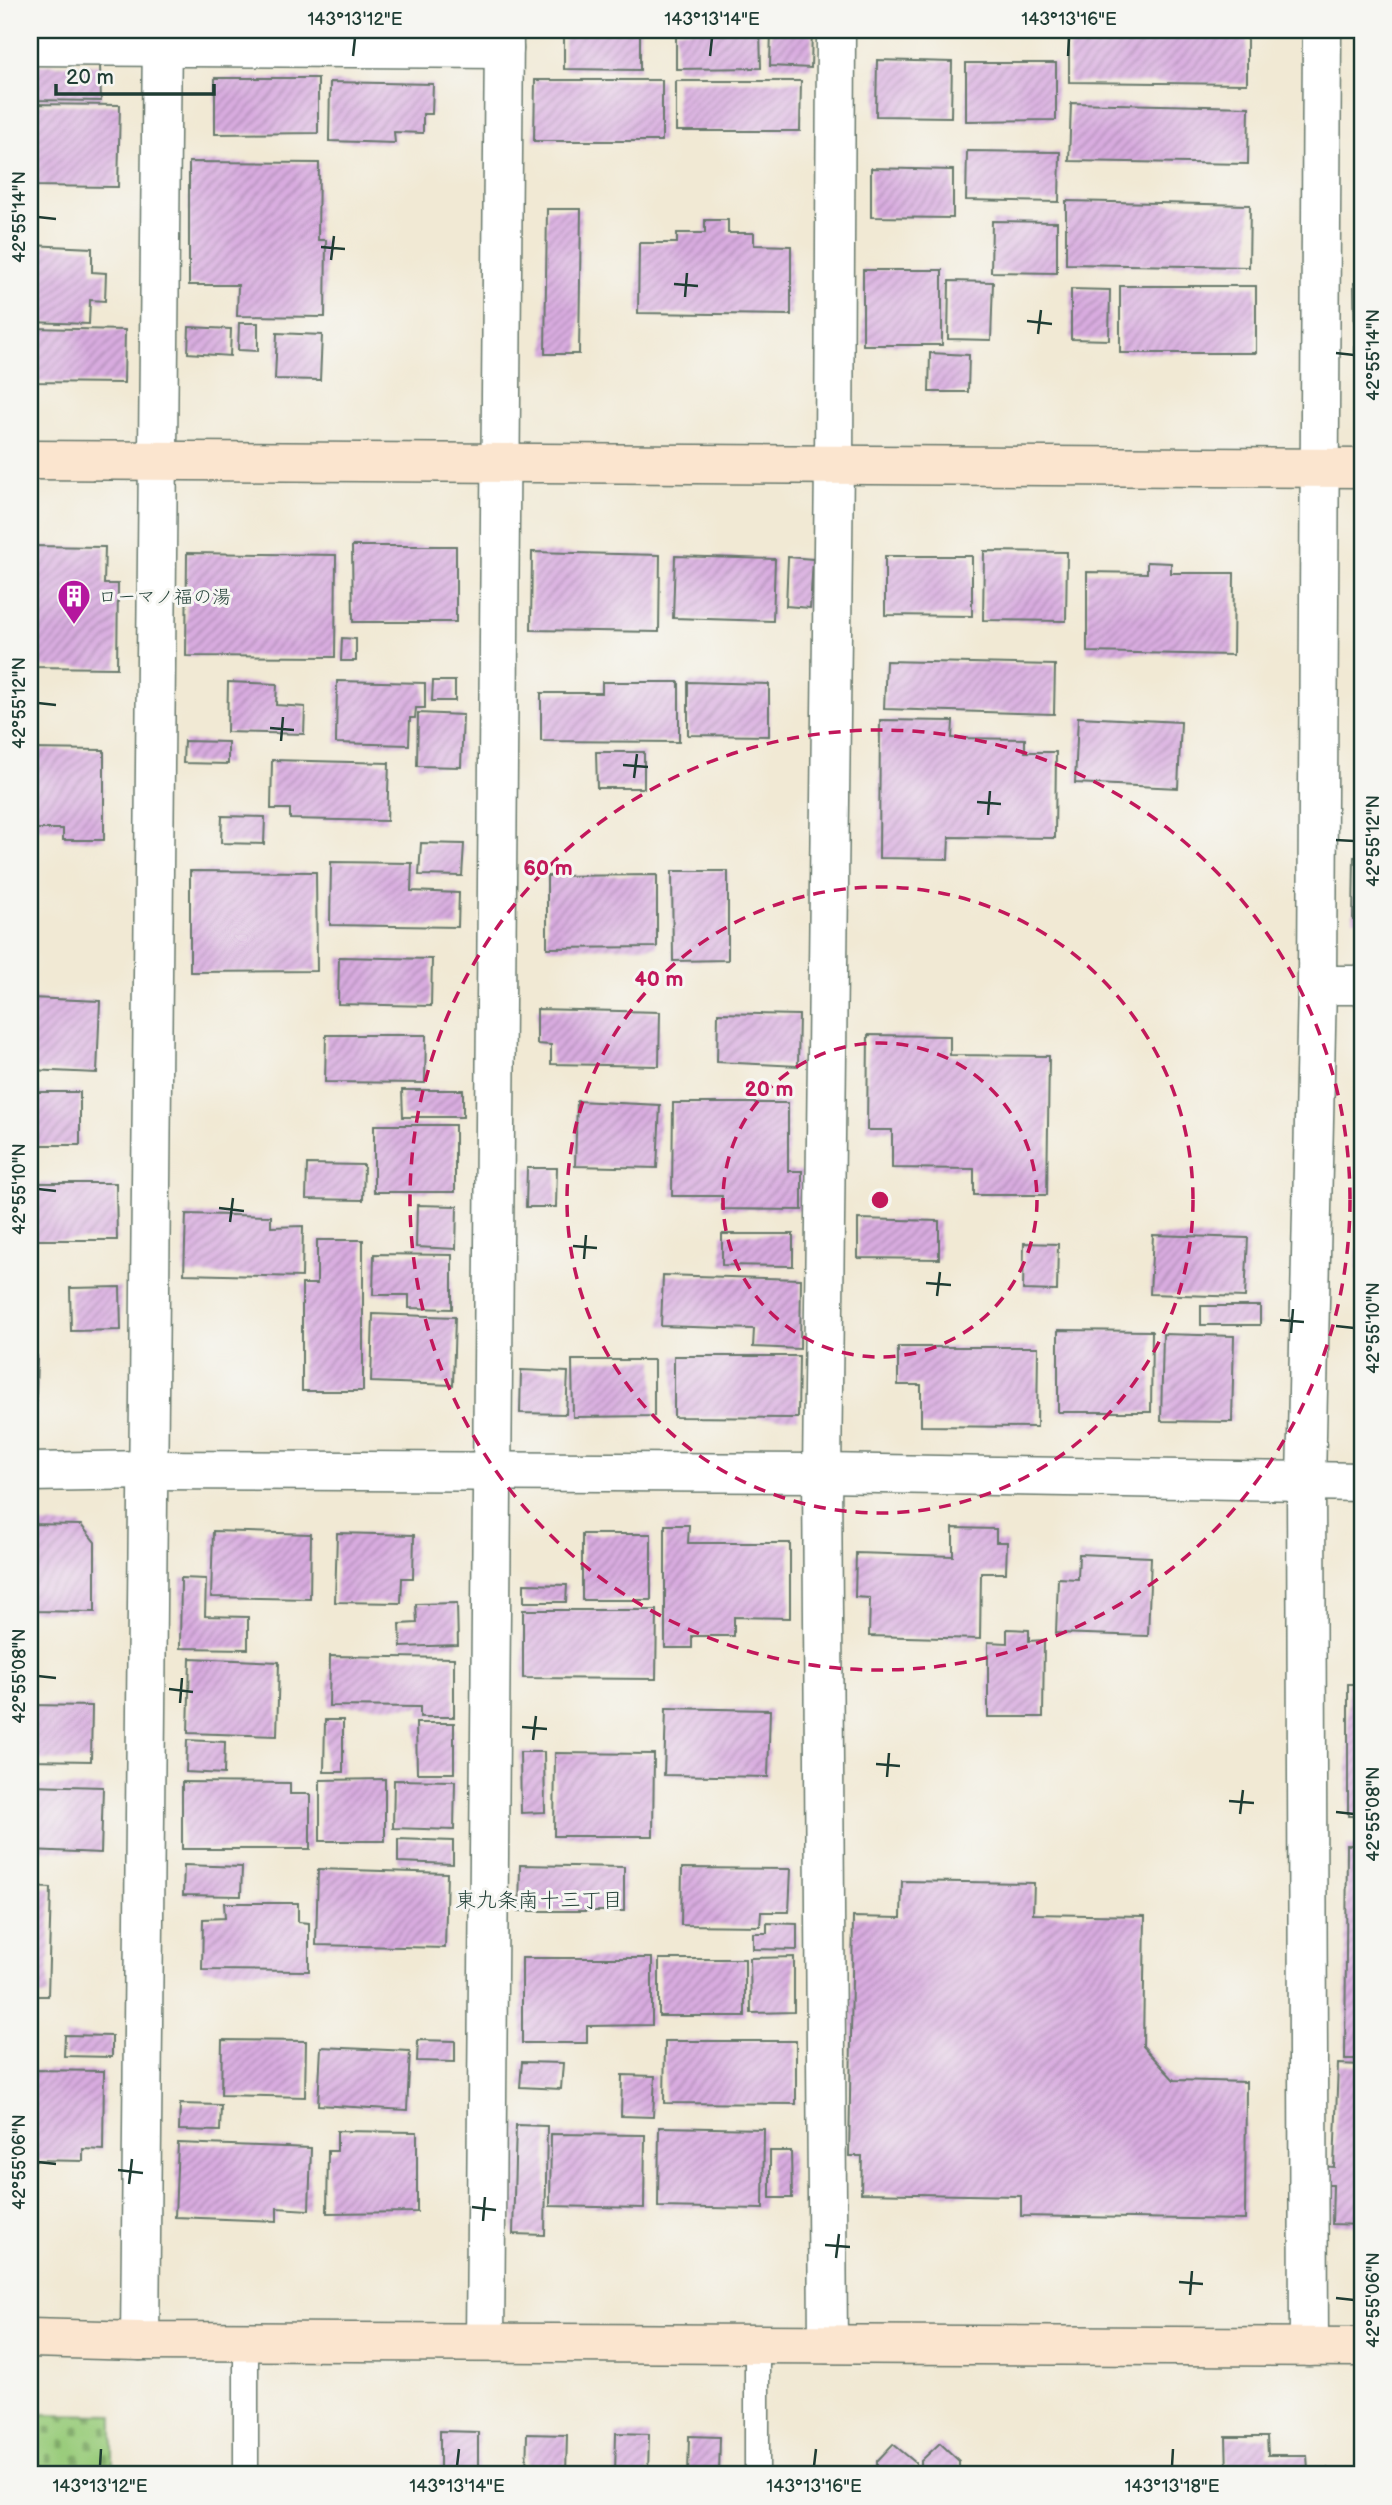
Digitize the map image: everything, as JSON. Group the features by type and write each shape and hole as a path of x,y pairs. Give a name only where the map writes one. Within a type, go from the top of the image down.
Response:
{"street":[{"path":"828,2344 822,1473 834,464 836,30"},
{"path":"1309,2347 1306,1481 1317,985 1322,30"},
{"path":"140,2341 162,39"},
{"path":"30,46 162,39 504,39 485,2342"},
{"path":"30,460 1362,468"},
{"path":"1317,985 1362,985"},
{"path":"30,1472 150,1470 822,1473 1362,1482"},
{"path":"30,2338 246,2342 1362,2347"}],"lane":[{"path":"246,2342 246,2475"},
{"path":"757,2344 757,2475"}],"green space":[{"path":"30,2414 113,2415 113,2475 30,2475"}],"building":[{"path":"564,30 640,30 640,70 564,69"},
{"path":"676,30 760,30 761,68 676,69"},
{"path":"771,30 812,30 811,68 770,66"},
{"path":"1069,30 1247,30 1247,84 1069,82"},
{"path":"877,60 952,62 951,117 876,116"},
{"path":"966,63 1056,63 1056,120 966,121"},
{"path":"30,65 100,65 101,101 30,100"},
{"path":"215,78 318,78 318,133 215,134"},
{"path":"535,80 662,80 662,141 534,141"},
{"path":"676,81 801,81 800,131 676,131"},
{"path":"330,82 433,84 432,114 423,114 423,133 394,132 395,143 329,141"},
{"path":"1071,103 1249,107 1248,164 1069,161"},
{"path":"30,104 120,105 118,187 30,186"},
{"path":"967,151 1060,152 1059,202 966,200"},
{"path":"189,162 319,163 318,240 326,240 325,317 237,316 238,285 189,285"},
{"path":"871,168 953,170 953,218 871,217"},
{"path":"1066,201 1250,205 1249,267 1066,264"},
{"path":"547,209 581,209 579,354 545,354"},
{"path":"705,220 728,220 728,233 754,233 754,245 791,246 791,315 638,313 639,243 677,243 677,233 705,233"},
{"path":"992,221 1057,222 1057,273 991,272"},
{"path":"30,245 92,248 92,272 106,273 105,301 90,300 89,324 30,322"},
{"path":"863,270 942,270 942,345 863,345"},
{"path":"949,281 993,282 991,340 948,339"},
{"path":"1354,283 1362,283 1362,355 1355,355"},
{"path":"1120,286 1256,286 1256,353 1120,353"},
{"path":"1071,289 1110,290 1109,340 1071,339"},
{"path":"239,323 258,323 258,351 238,350"},
{"path":"189,327 231,329 230,356 188,353"},
{"path":"30,328 125,330 124,383 30,382"},
{"path":"277,333 322,335 320,380 275,379"},
{"path":"930,353 969,355 968,392 929,392"},
{"name":"ローマノ福の湯","path":"30,546 105,547 104,584 118,584 117,668 30,667"},
{"path":"352,546 456,546 456,622 353,622"},
{"path":"984,551 1067,552 1066,621 983,620"},
{"path":"532,552 660,555 659,632 531,630"},
{"path":"187,553 336,555 335,657 186,656"},
{"path":"675,556 775,559 773,621 673,618"},
{"path":"885,556 972,556 972,616 885,615"},
{"path":"788,557 813,559 810,608 786,606"},
{"path":"1147,562 1171,563 1171,573 1234,573 1233,655 1087,652 1087,572 1147,573"},
{"path":"342,638 356,639 356,661 341,661"},
{"path":"886,661 1055,665 1054,714 884,709"},
{"path":"337,681 425,683 425,708 416,708 415,718 410,718 409,745 336,743"},
{"path":"433,681 455,681 455,701 432,701"},
{"path":"228,682 277,684 276,705 305,707 304,734 227,732"},
{"path":"602,682 679,682 679,742 541,741 541,693 602,693"},
{"path":"688,682 769,684 769,736 688,735"},
{"path":"418,713 463,715 461,767 417,766"},
{"path":"1078,717 1181,722 1178,788 1075,783"},
{"path":"880,720 953,721 952,738 1025,739 1025,752 1056,752 1055,838 949,837 948,859 879,858"},
{"path":"184,741 228,742 228,764 183,763"},
{"path":"30,749 104,750 104,840 63,840 63,829 30,829"},
{"path":"596,752 644,752 644,788 597,788"},
{"path":"1355,752 1362,753 1362,794 1353,793"},
{"path":"272,760 389,763 387,821 290,819 290,809 271,809"},
{"path":"222,816 265,817 264,844 221,843"},
{"path":"421,843 464,844 462,876 419,875"},
{"path":"1354,857 1362,857 1362,920 1353,920"},
{"path":"331,862 412,863 411,891 459,893 458,927 330,925"},
{"path":"190,871 316,872 317,971 190,972"},
{"path":"672,871 728,871 728,960 673,961"},
{"path":"657,875 657,947 547,948 547,876"},
{"path":"339,957 432,959 431,1006 338,1004"},
{"path":"30,998 100,1001 97,1073 30,1070"},
{"path":"537,1009 660,1012 659,1066 551,1064 551,1045 537,1044"},
{"path":"718,1013 799,1015 798,1066 717,1062"},
{"path":"326,1035 426,1035 425,1083 325,1082"},
{"path":"868,1035 950,1036 950,1055 1049,1056 1047,1195 974,1195 974,1169 892,1168 892,1130 867,1130"},
{"path":"402,1090 463,1090 463,1117 403,1117"},
{"path":"30,1092 80,1092 80,1145 30,1145"},
{"path":"577,1101 660,1105 657,1168 575,1166"},
{"path":"673,1103 788,1103 788,1171 802,1171 802,1210 722,1209 722,1196 672,1196"},
{"path":"374,1125 455,1125 455,1192 374,1192"},
{"path":"307,1164 364,1165 363,1200 306,1199"},
{"path":"527,1168 557,1168 556,1207 526,1207"},
{"path":"30,1183 116,1183 117,1240 30,1240"},
{"path":"417,1205 457,1206 456,1249 416,1247"},
{"path":"186,1214 271,1216 271,1227 303,1226 302,1277 184,1274"},
{"path":"858,1219 939,1221 939,1259 858,1258"},
{"path":"722,1234 793,1234 793,1266 722,1265"},
{"path":"1153,1235 1248,1238 1245,1297 1150,1294"},
{"path":"317,1240 363,1240 363,1391 302,1391 302,1284 317,1284"},
{"path":"1024,1243 1058,1244 1057,1291 1023,1290"},
{"path":"1357,1249 1362,1249 1362,1297 1357,1297"},
{"path":"374,1254 452,1255 452,1309 409,1308 409,1295 373,1295"},
{"path":"663,1275 801,1279 800,1349 753,1347 754,1329 661,1326"},
{"path":"120,1287 121,1330 71,1331 70,1288"},
{"path":"1201,1306 1260,1306 1260,1325 1201,1325"},
{"path":"373,1314 455,1317 453,1385 371,1382"},
{"path":"1058,1330 1152,1331 1151,1412 1058,1412"},
{"path":"1163,1334 1234,1336 1232,1422 1161,1421"},
{"path":"898,1347 1038,1347 1037,1427 921,1426 921,1385 898,1385"},
{"path":"30,1356 37,1356 35,1433 30,1433"},
{"path":"674,1356 799,1356 798,1418 674,1417"},
{"path":"572,1360 654,1360 654,1416 573,1417"},
{"path":"521,1370 568,1372 566,1414 520,1413"},
{"path":"30,1524 81,1525 95,1542 95,1612 30,1611"},
{"path":"665,1525 689,1525 688,1543 790,1543 790,1618 734,1617 734,1636 692,1636 692,1648 665,1648"},
{"path":"953,1528 996,1529 996,1542 1007,1542 1006,1573 981,1573 980,1639 869,1636 870,1598 855,1597 856,1553 953,1556"},
{"path":"213,1531 311,1534 310,1599 211,1597"},
{"path":"337,1533 414,1535 413,1578 402,1578 401,1603 335,1602"},
{"path":"582,1534 651,1534 651,1600 582,1600"},
{"path":"1079,1554 1151,1557 1148,1636 1056,1633 1058,1578 1078,1579"},
{"path":"181,1578 206,1579 205,1616 248,1617 248,1649 180,1648"},
{"path":"524,1584 567,1585 566,1602 524,1602"},
{"path":"457,1603 458,1645 401,1647 400,1624 417,1623 416,1604"},
{"path":"523,1610 657,1610 656,1679 523,1678"},
{"path":"1007,1629 1029,1630 1029,1641 1044,1640 1043,1717 988,1717 988,1642 1007,1643"},
{"path":"330,1656 454,1658 454,1717 420,1717 420,1707 329,1706"},
{"path":"190,1658 279,1662 277,1736 188,1733"},
{"path":"1348,1684 1362,1684 1362,1816 1348,1816"},
{"path":"30,1705 92,1706 91,1761 30,1760"},
{"path":"666,1708 770,1710 768,1777 664,1775"},
{"path":"325,1720 343,1720 343,1772 324,1772"},
{"path":"416,1723 454,1723 454,1773 417,1773"},
{"path":"187,1740 225,1742 224,1774 186,1772"},
{"path":"520,1752 544,1752 545,1812 521,1813"},
{"path":"555,1753 654,1754 653,1836 554,1836"},
{"path":"385,1779 385,1841 320,1841 320,1780"},
{"path":"394,1780 455,1781 454,1830 393,1828"},
{"path":"182,1782 290,1783 290,1794 310,1794 310,1849 182,1849"},
{"path":"30,1785 103,1787 101,1853 30,1850"},
{"path":"398,1839 453,1841 453,1864 398,1862"},
{"path":"1347,1845 1362,1845 1362,2059 1345,2059"},
{"path":"184,1865 242,1867 241,1896 183,1895"},
{"path":"520,1865 624,1867 624,1911 519,1911"},
{"path":"682,1868 791,1869 789,1912 761,1912 760,1926 681,1925"},
{"path":"318,1869 447,1873 445,1948 316,1945"},
{"path":"902,1881 1034,1883 1033,1914 1145,1916 1143,2046 1174,2080 1246,2082 1245,2220 1021,2216 1021,2196 861,2193 862,2156 849,2156 853,1917 901,1918"},
{"path":"30,1887 51,1888 48,1996 30,1996"},
{"path":"224,1903 298,1903 298,1922 309,1923 309,1971 202,1970 203,1919 225,1918"},
{"path":"767,1923 797,1924 797,1950 753,1949 753,1933 767,1933"},
{"path":"794,1957 794,2012 751,2013 750,1958"},
{"path":"522,1958 652,1958 652,2025 587,2026 587,2043 522,2043"},
{"path":"659,1959 745,1959 745,2016 659,2016"},
{"path":"65,2035 112,2036 112,2057 64,2056"},
{"path":"222,2040 306,2041 305,2097 221,2095"},
{"path":"418,2040 455,2041 455,2062 417,2061"},
{"path":"665,2041 796,2041 796,2104 664,2103"},
{"path":"321,2047 410,2051 407,2110 318,2105"},
{"path":"522,2062 563,2063 561,2089 520,2087"},
{"path":"1338,2064 1362,2065 1362,2225 1332,2224 1333,2185 1317,2185 1317,2166 1334,2167"},
{"path":"30,2070 104,2071 103,2150 83,2149 83,2161 30,2160"},
{"path":"622,2075 655,2076 653,2117 621,2116"},
{"path":"180,2104 221,2105 220,2131 179,2130"},
{"path":"516,2125 547,2126 545,2235 513,2234"},
{"path":"659,2127 764,2129 763,2209 658,2207"},
{"path":"337,2131 417,2132 417,2212 327,2213 328,2151 337,2151"},
{"path":"551,2134 645,2135 644,2208 550,2206"},
{"path":"178,2143 311,2148 309,2210 277,2208 277,2221 175,2217"},
{"path":"770,2151 791,2151 792,2198 770,2198"},
{"path":"440,2431 478,2432 478,2475 440,2475"},
{"path":"616,2433 649,2434 648,2475 615,2475"},
{"path":"527,2434 567,2435 566,2475 526,2475"},
{"path":"689,2436 720,2437 719,2475 688,2475"},
{"path":"1226,2437 1267,2437 1268,2455 1307,2455 1308,2469 1327,2468 1327,2475 1227,2475"},
{"path":"940,2443 959,2461 959,2468 1003,2469 1003,2475 921,2475 921,2461"},
{"path":"893,2444 916,2463 915,2475 833,2475 833,2470 877,2471 877,2461"}],"place":[{"name":"ローマノ福の湯","path":"74,626"}],"district":[{"name":"東九条南十三丁目","path":"539,1900"}]}
